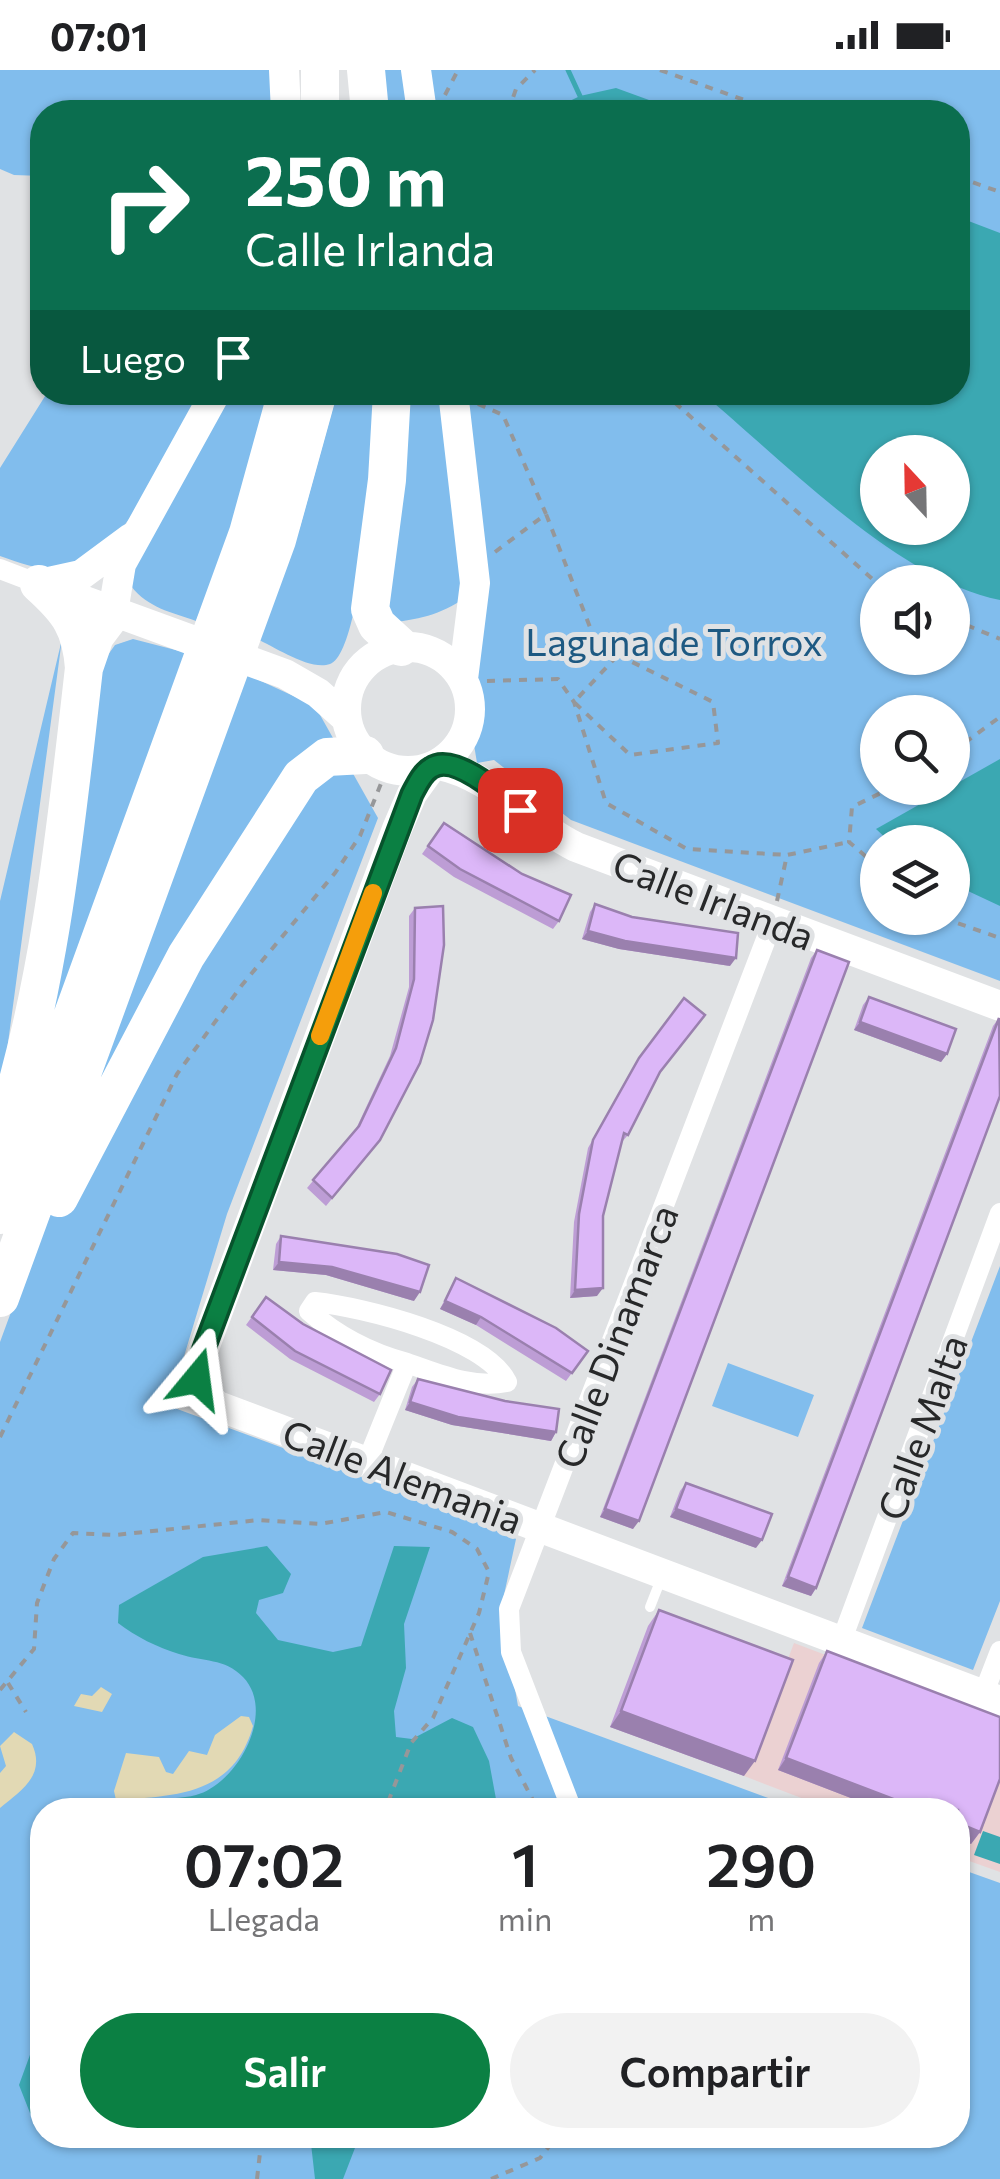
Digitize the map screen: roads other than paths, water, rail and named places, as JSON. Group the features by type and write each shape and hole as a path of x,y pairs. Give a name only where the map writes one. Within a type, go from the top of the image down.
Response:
{"highway":[{"path":"320,70 320,100"},
{"path":"350,70 350,100"},
{"path":"366,70 369,100"},
{"path":"0,1214 248,533 282,405"},
{"path":"1,1296 276,540 314,405"},
{"path":"391,405 388,480 370,609 378,624 407,647"},
{"path":"0,1141 29,1035 56,894 84,668 82,637 72,614 38,584"},
{"path":"84,668 95,636 113,612"},
{"path":"1,1296 30,1258 157,1008 258,841 313,764 327,758 377,766"}],"street":[{"path":"284,70 285,100"},
{"path":"416,70 431,100"},
{"path":"113,612 121,564 210,405"},
{"path":"377,766 398,771 434,767 466,731 483,568 455,405"},
{"path":"38,584 81,576 111,556 136,532"},
{"path":"396,829 392,789 352,738 346,718 349,687 356,673 384,651 407,647 455,622 483,568"},
{"path":"0,569 285,674 320,681 356,673"},
{"path":"407,647 474,672"},
{"path":"285,674 318,693 346,718"},
{"name":"Calle Irlanda","path":"466,731 482,772 497,791"},
{"name":"Calle Irlanda","path":"434,767 477,776 542,830 576,847 1000,1006"},
{"name":"Calle Alemania","path":"434,767 396,829 200,1359 197,1379 204,1396 218,1406 992,1698"},
{"name":"Calle Dinamarca","path":"567,1798 511,1652 509,1609 773,920"},
{"name":"Calle Malta","path":"841,1642 1000,1213"},
{"path":"315,1302 345,1304 406,1322 478,1354 501,1370 506,1382 489,1386 407,1363 376,1354 326,1327 309,1311 315,1302"},
{"path":"368,1462 407,1363"},
{"path":"992,1698 1000,1651"}],"lane":[{"path":"650,1607 663,1574"}],"waterway":[{"path":"568,70 580,96"}],"park label":[{"name":"Laguna de Torrox","path":"674,640"}]}
